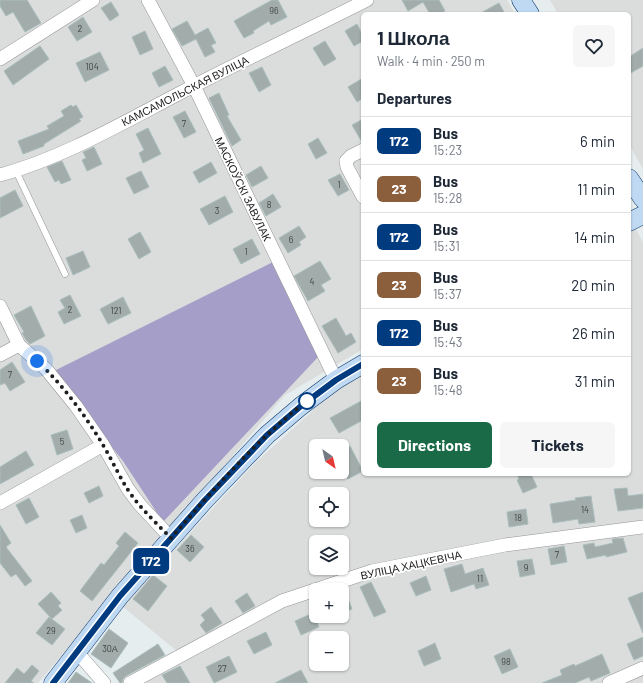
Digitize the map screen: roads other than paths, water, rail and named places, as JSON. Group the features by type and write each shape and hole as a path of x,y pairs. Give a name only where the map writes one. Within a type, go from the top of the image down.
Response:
{"street":[{"path":"0,60 93,0"},
{"name":"МАСКОЎСКІ ЗАВУЛАК","path":"148,0 194,86 336,380"},
{"name":"КАМСАМОЛЬСКАЯ ВУЛІЦА","path":"0,175 16,171 81,144 194,86 344,5 367,0"},
{"path":"522,0 529,12"},
{"path":"361,151 351,156 346,161 347,167 361,193"},
{"path":"631,181 643,199"},
{"path":"631,221 643,215"},
{"path":"0,306 19,345 46,369 76,406 103,445 128,489 140,505 171,538"},
{"path":"0,355 19,345"},
{"path":"53,683 120,596 205,500 267,435 301,406 336,380 361,365"},
{"path":"0,503 103,445"},
{"name":"ВУЛІЦА ХАЦКЕВІЧА","path":"130,683 282,601 372,571 505,545 643,527"},
{"path":"77,652 104,683"},
{"path":"609,683 643,668"}],"lane":[{"path":"16,171 65,274"}]}
